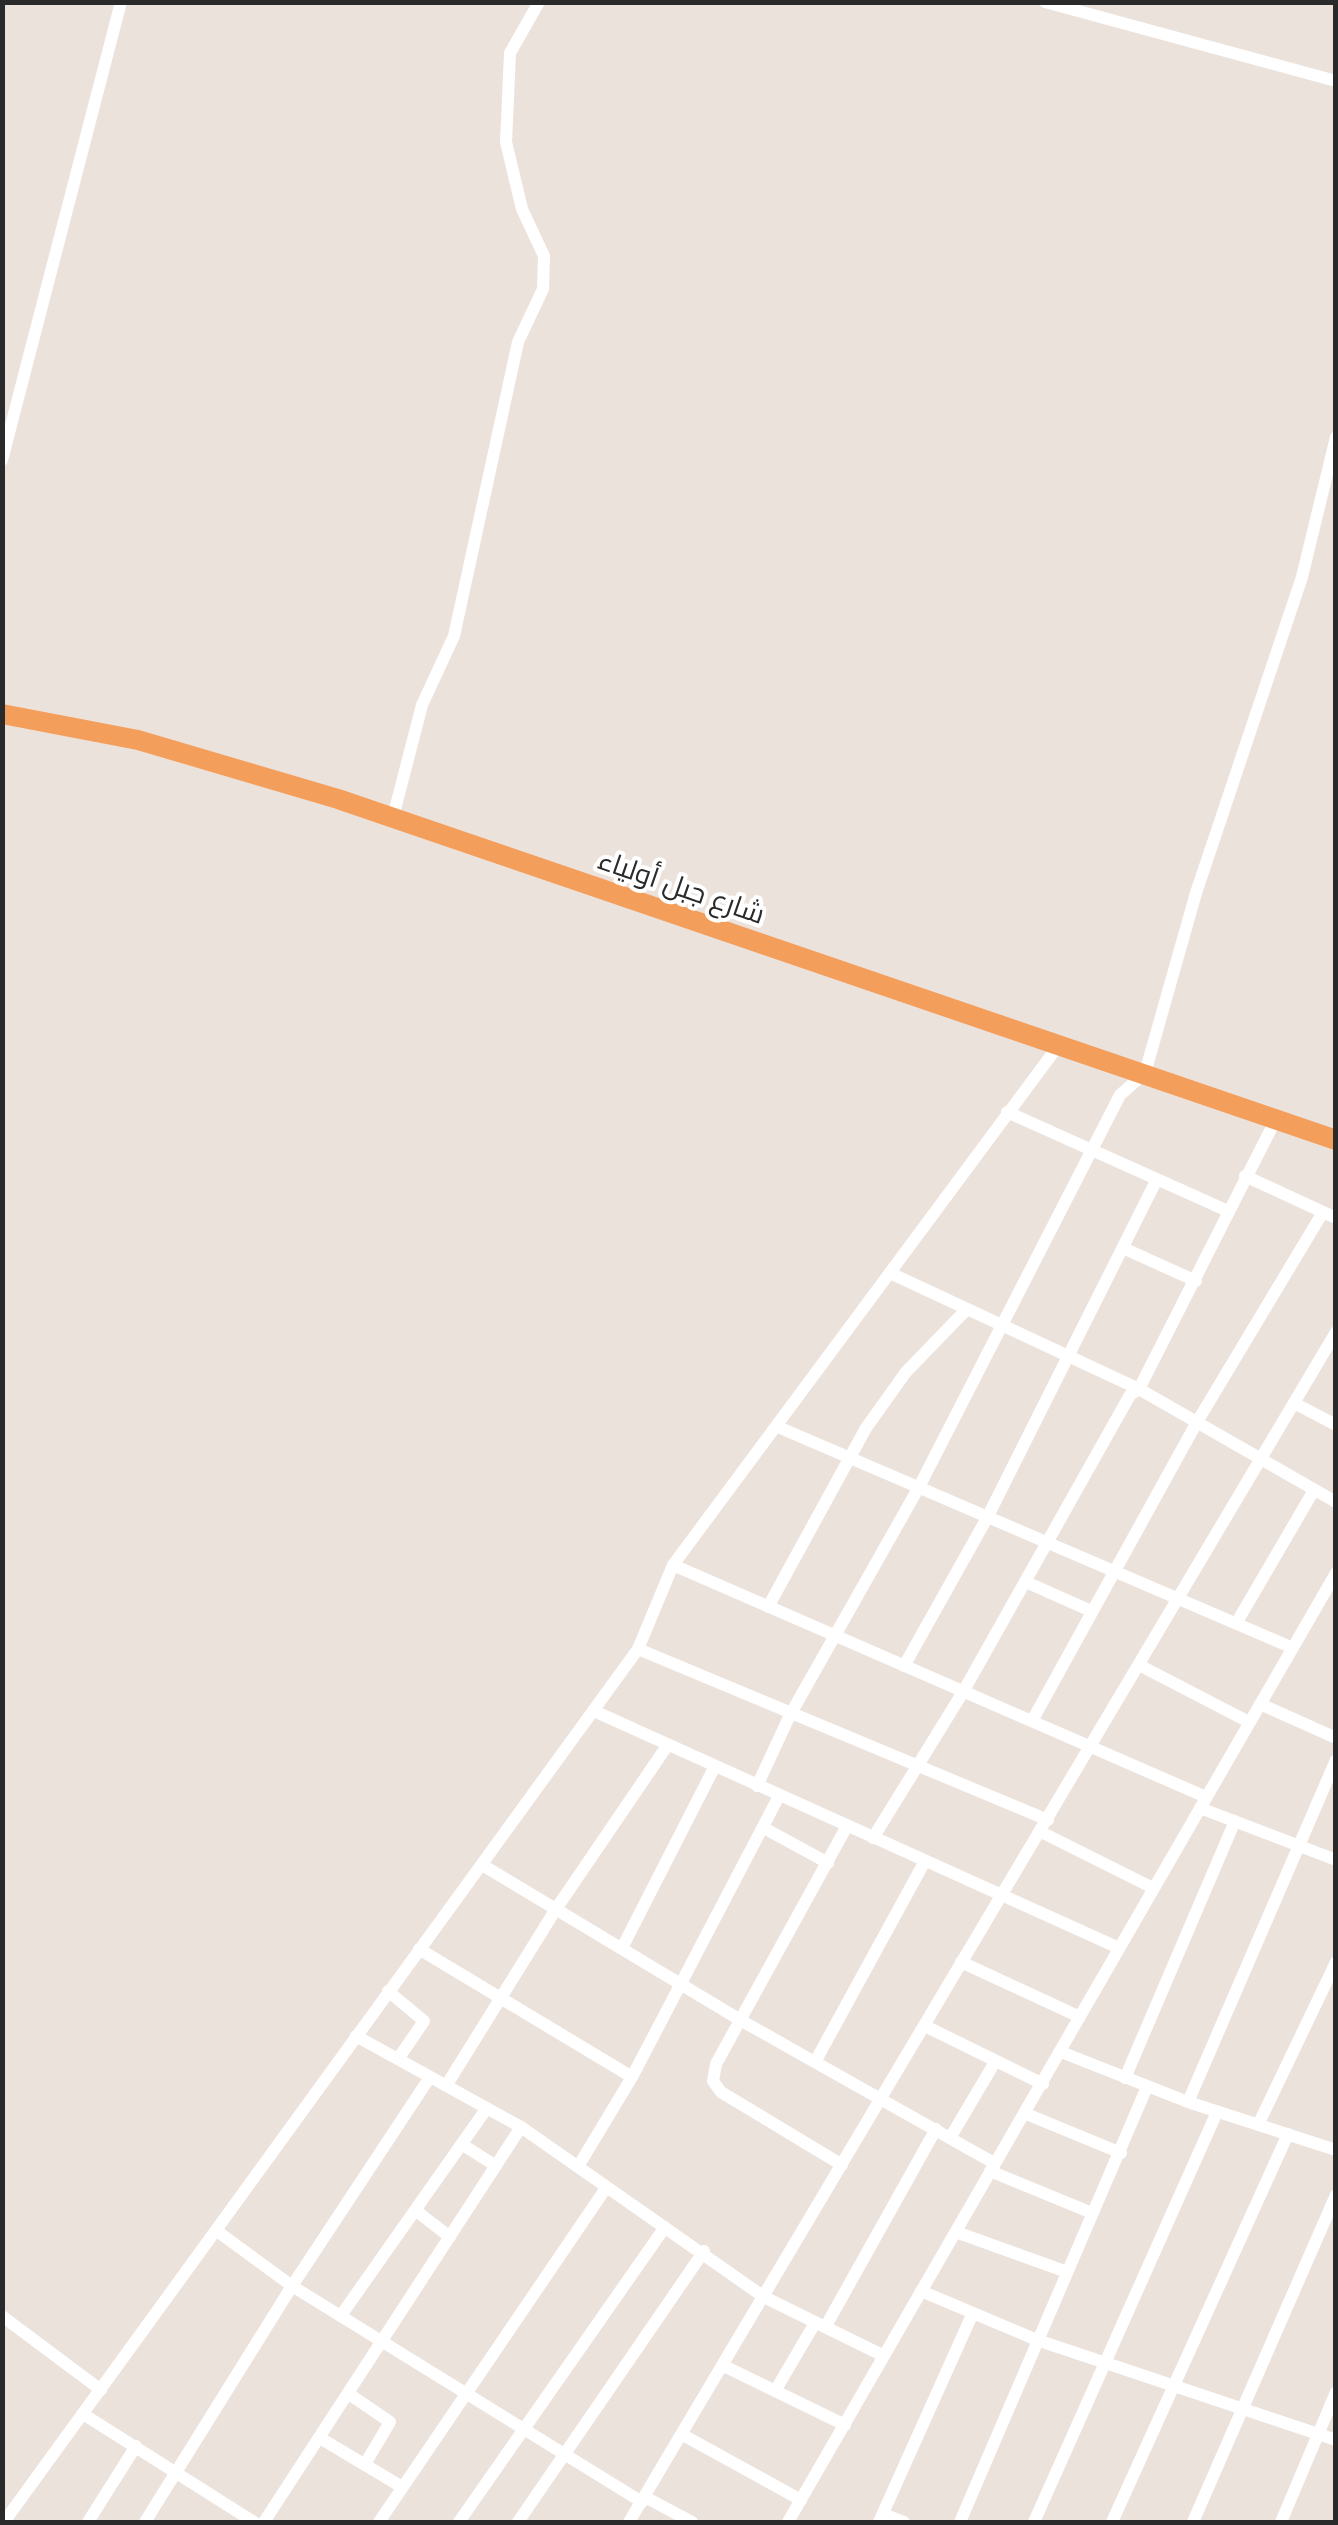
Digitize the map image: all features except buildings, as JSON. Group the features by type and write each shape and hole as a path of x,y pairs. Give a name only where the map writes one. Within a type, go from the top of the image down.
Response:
{"highway":[{"name":"شارع جبل أولياء","path":"2,714 138,740 393,817 1336,1140"}],"street":[{"path":"2,460 120,2"},
{"path":"393,817 422,705 454,636 518,342 544,290 544,256 509,168 505,113 510,53 539,2"},
{"path":"1046,2 1336,82"},
{"path":"758,1786 790,1715 919,1487 1120,1095 1145,1073 1196,893 1302,577 1336,437"},
{"path":"4,2522 638,1650 673,1565 1058,1046"},
{"path":"1007,1112 1228,1211"},
{"path":"873,1838 914,1765 963,1692 1130,1396 1139,1389 1276,1119"},
{"path":"1032,1721 1197,1422 1329,1215 1245,1176"},
{"path":"904,1666 988,1518 1156,1181"},
{"path":"1123,1248 1196,1282"},
{"path":"890,1273 1139,1389 1336,1502"},
{"path":"768,1607 852,1456 906,1372 967,1309"},
{"path":"630,2522 1336,1332"},
{"path":"1294,1402 1336,1426"},
{"path":"778,1428 852,1456 1293,1648"},
{"path":"1237,1622 1314,1490"},
{"path":"673,1565 1092,1746 1234,1821 1336,1860"},
{"path":"788,2522 1336,1573"},
{"path":"1026,1582 1091,1611"},
{"path":"638,1650 914,1765 1044,1826 1153,1888"},
{"path":"1140,1665 1249,1722"},
{"path":"1260,1704 1336,1738"},
{"path":"594,1712 1119,1948"},
{"path":"446,2086 556,1910 667,1746"},
{"path":"1188,2102 1336,1760"},
{"path":"622,1948 714,1768"},
{"path":"579,2165 682,1985 779,1796"},
{"path":"1125,2078 1234,1821"},
{"path":"842,2165 721,2092 714,2081 716,2064 847,1826"},
{"path":"764,1828 828,1863"},
{"path":"816,2062 925,1861"},
{"path":"484,1866 742,2022 936,2129 992,2167 1092,2213"},
{"path":"420,1949 632,2077"},
{"path":"961,1962 1080,2017"},
{"path":"1258,2125 1336,1962"},
{"path":"388,1992 424,2021 398,2059"},
{"path":"925,2026 1042,2084"},
{"path":"356,2036 521,2128 764,2296 884,2356"},
{"path":"1061,2052 1216,2112 1336,2150"},
{"path":"950,2138 995,2062"},
{"path":"144,2522 292,2286 430,2077"},
{"path":"978,2522 961,2520 1147,2087"},
{"path":"342,2314 487,2108"},
{"path":"1034,2522 1216,2112"},
{"path":"1024,2114 1121,2153"},
{"path":"264,2522 521,2128"},
{"path":"774,2391 821,2324 936,2129"},
{"path":"1112,2522 1288,2134"},
{"path":"463,2145 496,2166"},
{"path":"379,2522 606,2188"},
{"path":"1193,2522 1336,2195"},
{"path":"415,2210 450,2237"},
{"path":"459,2522 526,2432 665,2227"},
{"path":"217,2230 292,2286 563,2456 692,2522"},
{"path":"956,2232 1067,2272"},
{"path":"518,2522 704,2251"},
{"path":"921,2290 1037,2340 1336,2440"},
{"path":"904,2522 881,2518 972,2314"},
{"path":"2,2316 101,2390"},
{"path":"724,2366 845,2425"},
{"path":"1281,2522 1336,2392"},
{"path":"349,2394 390,2422 366,2464"},
{"path":"82,2414 254,2522"},
{"path":"683,2435 801,2500"},
{"path":"320,2438 402,2487"},
{"path":"88,2522 136,2446"}]}
